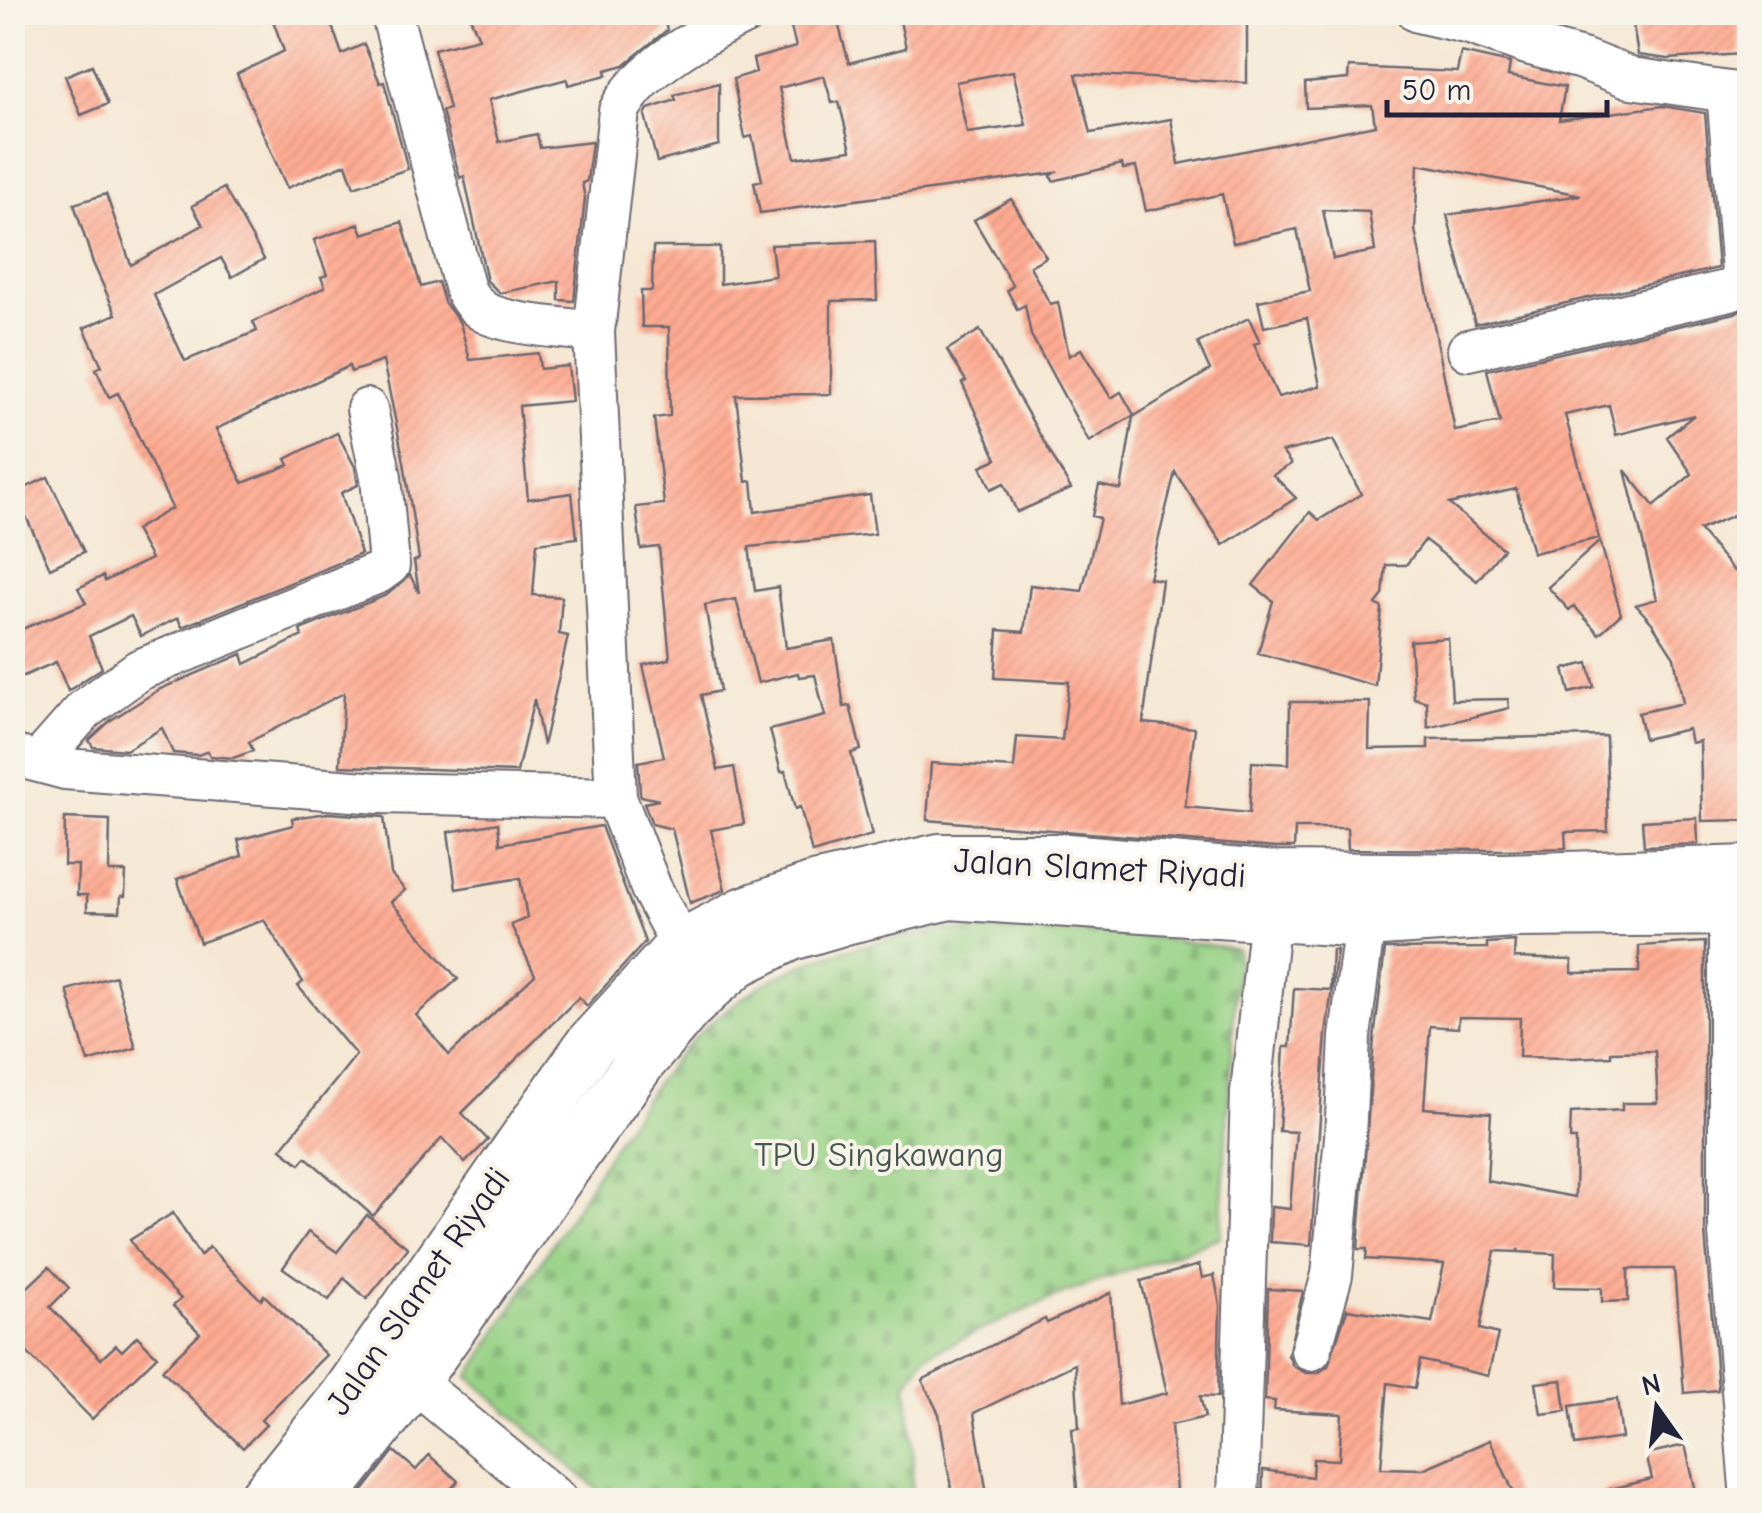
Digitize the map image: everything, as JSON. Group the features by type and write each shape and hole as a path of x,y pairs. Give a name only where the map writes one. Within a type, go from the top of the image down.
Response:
{"main road":[{"name":"Jalan Slamet Riyadi","path":"274,1497 591,1044 683,944 745,912 814,888 939,859 1067,859 1276,876 1503,879 1743,897"},
{"name":"Jalan Slamet Riyadi","path":"320,1500 413,1381 640,1062 687,1007 737,962 792,935 950,894 1365,922 1743,897"}],"street":[{"path":"391,12 473,304 501,318 594,332"},
{"path":"714,982 683,944 650,888 616,798 594,332 618,111 626,94 643,76 749,12"},
{"path":"1418,12 1470,24 1631,78 1738,94 1742,272 1738,283 1730,290 1468,350"},
{"path":"26,758 139,670 378,573 389,564 381,477 367,409"},
{"path":"26,758 65,768 379,793 616,798"},
{"path":"1743,897 1729,1233 1750,1486"},
{"path":"1238,1500 1251,1092 1270,915"},
{"path":"1311,1350 1332,1275 1350,1037 1365,922"},
{"path":"413,1381 558,1500"}],"green space":[{"name":"TPU Singkawang","path":"938,930 1119,933 1238,949 1220,1237 1052,1298 926,1355 907,1384 913,1456 911,1500 610,1500 469,1377 622,1133 692,1040 754,990 791,970 845,950"}],"building":[{"path":"270,12 327,12 342,54 364,44 380,83 384,82 408,169 354,187 346,164 287,188 237,74 284,51"},
{"path":"468,12 662,12 667,30 624,65 606,70 607,75 568,85 567,79 489,100 499,142 537,134 540,148 592,142 587,181 582,183 585,198 574,301 559,300 559,281 500,293 487,281 464,176 460,178 442,111 449,109 434,49 479,38"},
{"path":"787,12 835,12 849,63 906,48 898,12 1247,12 1247,83 1076,74 1091,133 1171,119 1179,164 1375,125 1372,105 1306,108 1305,83 1348,79 1349,67 1457,72 1461,52 1510,63 1508,76 1565,87 1559,120 1662,106 1705,113 1718,268 1475,324 1447,215 1581,195 1418,164 1415,230 1455,431 1500,422 1487,370 1735,313 1750,304 1750,508 1699,530 1734,571 1750,561 1750,820 1702,821 1700,741 1691,743 1688,729 1644,739 1638,713 1683,703 1674,657 1636,605 1657,599 1625,470 1654,506 1692,474 1667,437 1694,415 1616,435 1609,405 1565,415 1599,538 1533,553 1516,489 1449,504 1503,549 1477,581 1425,540 1406,565 1386,565 1383,595 1376,604 1382,608 1375,686 1258,653 1273,601 1253,585 1310,512 1319,520 1361,494 1333,440 1282,452 1291,464 1273,475 1296,498 1223,545 1175,472 1149,578 1162,580 1143,723 1195,728 1185,807 1249,813 1252,762 1289,764 1290,702 1370,702 1369,749 1428,748 1428,739 1606,736 1608,831 1565,832 1566,848 1348,849 1347,828 1295,828 1294,848 1276,848 927,820 931,763 1014,768 1017,737 1062,740 1069,682 995,678 998,630 1024,632 1030,585 1082,591 1100,518 1092,516 1099,485 1121,490 1133,417 1210,370 1198,343 1249,318 1260,342 1254,344 1278,397 1320,386 1307,318 1264,327 1258,301 1310,291 1297,229 1233,243 1222,194 1146,211 1136,167 1123,169 1122,164 1053,181 1051,176 1055,173 760,213 754,182 762,180 752,136 745,138 733,79 756,72 753,59 796,47","holes":["1013,71 1026,125 967,133 956,82","824,76 832,103 839,102 851,150 795,158 779,88","1323,210 1369,212 1375,251 1333,259"]},
{"path":"1631,12 1739,12 1741,54 1668,59 1638,55"},
{"path":"92,65 108,104 81,115 65,76"},
{"path":"719,83 719,145 657,162 645,115 648,109 676,100 674,95"},
{"path":"224,188 264,259 232,277 221,258 154,295 185,361 257,331 253,322 325,287 321,277 327,275 314,240 359,224 363,234 402,222 421,287 438,282 444,302 460,323 470,360 538,353 540,369 568,366 572,401 519,406 528,499 572,493 577,538 537,543 533,595 562,597 559,634 568,636 543,746 534,699 517,772 340,766 344,693 249,742 253,751 233,758 210,756 208,751 198,755 173,753 162,728 126,750 93,747 89,740 111,720 160,689 242,654 245,664 302,636 300,630 387,595 410,575 419,593 414,561 419,559 404,462 383,361 351,372 349,366 216,429 243,483 289,465 286,459 337,433 355,467 358,485 341,493 361,554 182,627 178,618 141,636 131,616 89,636 102,668 68,691 56,662 12,681 12,633 86,603 78,588 103,576 105,581 151,559 135,530 172,508 118,393 109,397 96,369 102,366 84,328 116,314 93,263 74,204 106,194 131,265 203,225 192,206"},
{"path":"1011,199 1046,257 1030,266 1050,304 1058,302 1069,356 1081,349 1111,398 1121,392 1134,415 1089,442 1031,335 1025,305 1017,309 1007,290 1013,286 974,220"},
{"path":"875,241 877,300 831,301 831,394 736,395 746,482 752,481 755,512 870,495 875,534 749,547 755,591 778,587 786,648 834,640 844,707 850,706 861,750 851,753 872,835 812,853 800,807 795,809 770,730 825,716 815,675 799,677 798,673 758,683 736,599 705,605 720,691 701,695 718,770 734,767 744,824 711,830 725,890 690,903 672,829 652,824 644,803 659,800 641,796 638,762 664,757 643,665 670,659 659,547 641,549 636,507 664,504 654,418 670,416 669,327 642,327 641,291 652,291 653,247 720,247 720,284 775,276 771,245"},
{"path":"980,330 1071,489 1017,512 1004,483 991,489 981,466 997,459 962,383 966,381 947,350"},
{"path":"48,477 84,552 50,568 15,493"},
{"path":"1600,541 1621,614 1599,634 1574,606 1569,610 1548,587"},
{"path":"1448,638 1452,700 1508,699 1509,708 1428,728 1427,702 1414,698 1410,641"},
{"path":"1588,663 1594,687 1570,693 1564,669"},
{"path":"328,813 384,817 391,874 405,890 391,902 458,979 416,1015 449,1055 535,975 511,925 527,918 520,878 456,889 448,832 498,823 500,844 601,826 645,942 587,1006 579,997 462,1113 488,1140 465,1163 442,1138 373,1216 306,1157 300,1164 281,1149 356,1055 298,986 303,982 264,920 200,943 177,879 242,856 238,840 293,825 292,818"},
{"path":"65,818 110,820 109,872 126,872 120,912 87,911 87,895 77,895 78,865 64,865"},
{"path":"1697,818 1698,844 1644,846 1642,821"},
{"path":"1515,941 1514,958 1572,960 1572,973 1639,972 1639,946 1705,942 1705,1233 1718,1390 1684,1393 1674,1269 1628,1269 1628,1301 1602,1302 1602,1288 1554,1287 1555,1254 1518,1249 1495,1251 1480,1329 1498,1334 1488,1376 1420,1360 1415,1388 1388,1383 1381,1468 1423,1469 1490,1440 1517,1500 1262,1500 1263,1470 1312,1477 1313,1459 1339,1460 1342,1414 1274,1410 1275,1401 1265,1400 1268,1289 1303,1291 1288,1355 1293,1366 1306,1373 1318,1373 1328,1366 1347,1309 1432,1322 1444,1264 1366,1259 1367,1249 1358,1249 1385,949 1487,948 1487,943","holes":["1459,1017 1520,1018 1519,1057 1571,1058 1655,1051 1658,1103 1622,1103 1622,1110 1571,1113 1570,1139 1576,1139 1575,1197 1487,1181 1491,1113 1424,1108 1430,1026 1458,1028"]},
{"path":"1332,950 1337,950 1326,1034 1311,1245 1270,1242 1271,1207 1290,1209 1296,1132 1279,1131 1284,1047 1290,1047 1294,988 1330,990"},
{"path":"115,976 136,1048 88,1062 67,990"},
{"path":"173,1213 200,1256 209,1247 261,1300 264,1295 326,1355 261,1420 266,1425 243,1448 162,1370 200,1333 173,1306 181,1299 146,1264 130,1240"},
{"path":"367,1215 408,1248 367,1299 344,1278 329,1300 283,1268 308,1232 337,1252"},
{"path":"1199,1265 1202,1278 1214,1275 1220,1305 1218,1397 1200,1396 1205,1417 1171,1425 1176,1490 1130,1494 1131,1500 1078,1500 1072,1429 1079,1428 1075,1364 974,1413 987,1495 953,1500 939,1414 922,1380 1045,1319 1047,1323 1111,1293 1119,1405 1167,1393 1141,1281"},
{"path":"49,1267 69,1288 50,1307 101,1359 116,1345 122,1351 137,1336 157,1356 92,1419 12,1337 12,1302"},
{"path":"1562,1380 1566,1411 1541,1414 1536,1383"},
{"path":"1617,1399 1622,1438 1575,1445 1570,1406"},
{"path":"1685,1445 1698,1500 1603,1500 1602,1491 1652,1479 1646,1454"},
{"path":"394,1451 416,1470 429,1455 458,1481 441,1500 356,1500"}]}
